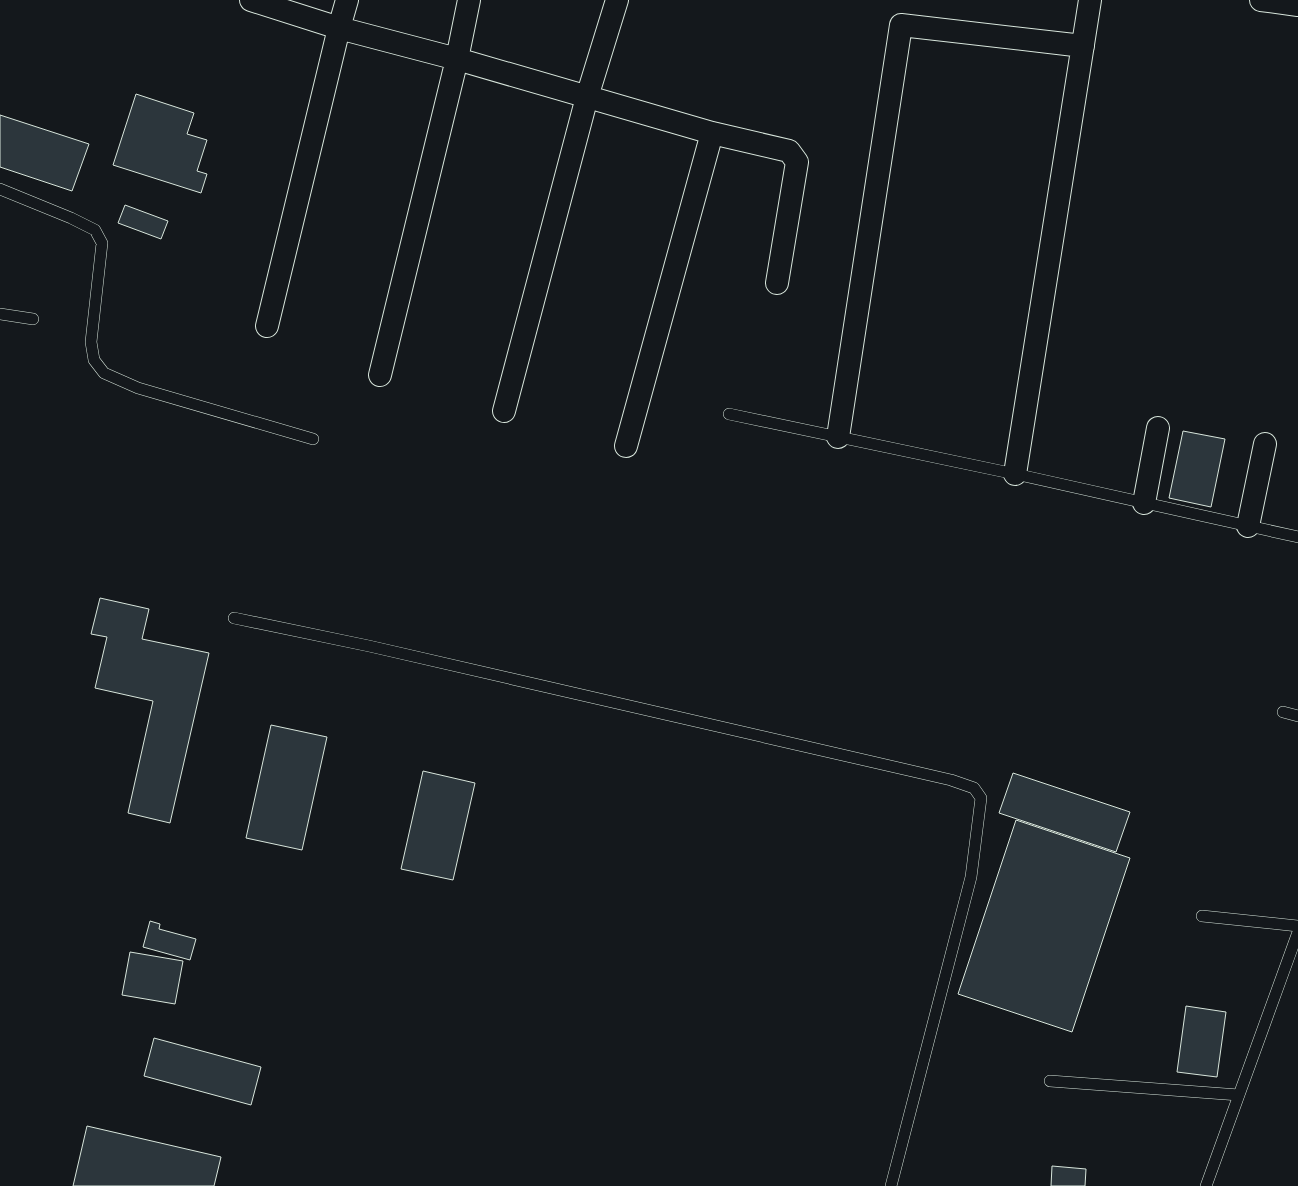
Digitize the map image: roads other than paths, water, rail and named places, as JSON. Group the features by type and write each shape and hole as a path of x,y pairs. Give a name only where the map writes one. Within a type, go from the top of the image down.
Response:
{"street":[{"path":"251,0 339,28 457,59 712,133 789,151 797,162 777,282"},
{"path":"267,326 347,0"},
{"path":"380,375 457,59 469,0"},
{"path":"504,411 587,97 617,0"},
{"path":"1015,474 1090,0"},
{"path":"1261,0 1298,5"},
{"path":"838,437 901,25 1083,46"},
{"path":"626,446 712,133"},
{"path":"1144,503 1158,428"},
{"path":"1248,526 1265,444"}],"lane":[{"path":"0,188 71,218 95,230 102,243 91,342 94,360 104,373 138,388 313,439"},
{"path":"0,314 33,319"},
{"path":"729,414 1015,474 1298,537"},
{"path":"234,618 369,646 928,774 974,788 981,798 971,877 891,1186"},
{"path":"1283,712 1298,716"},
{"path":"1202,916 1298,926"},
{"path":"1206,1186 1298,932"},
{"path":"1050,1080 1239,1095"}]}
